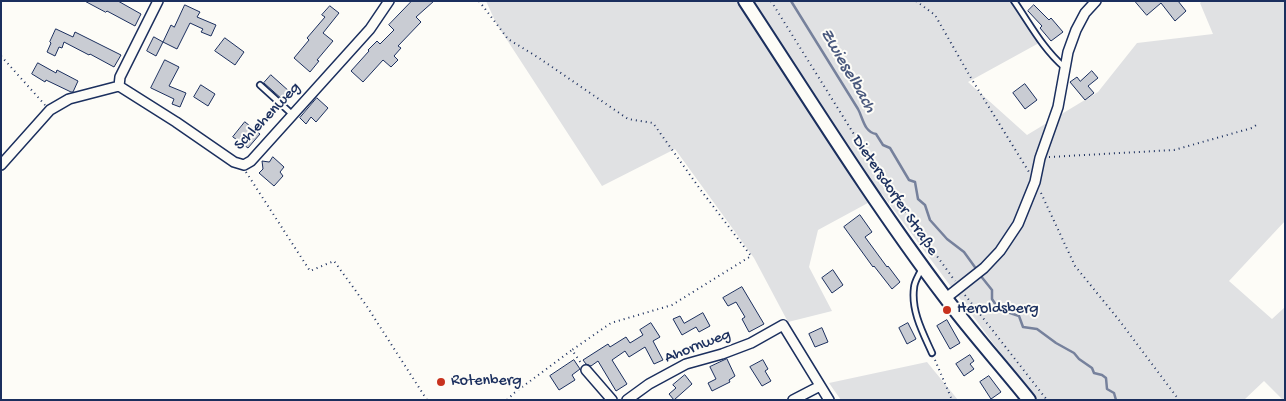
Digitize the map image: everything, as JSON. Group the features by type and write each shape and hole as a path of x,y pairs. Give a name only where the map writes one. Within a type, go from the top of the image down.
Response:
{"street":[{"path":"1,165 50,110 69,99 119,86 120,77 158,1"},
{"name":"Schlehenweg","path":"119,86 234,162 244,165 251,161 370,29 390,1"},
{"name":"Dietersdorfer Straße","path":"745,1 872,194 922,266 1029,400"},
{"path":"946,298 984,268 1000,251 1018,224 1035,182 1040,158 1058,107 1068,52 1085,13 1096,1"},
{"name":"Ahornweg","path":"627,400 649,384 686,364 722,354 751,343 783,325 820,386"},
{"path":"586,370 612,400"},
{"path":"793,400 820,386 829,400"}],"lane":[{"path":"1014,1 1045,48 1053,58 1066,68"},
{"path":"260,85 293,115"},
{"path":"922,266 914,287 914,309 932,353"}],"path":[{"path":"479,1 508,39 628,119 653,123 751,256 672,305 611,322 507,400"},
{"path":"771,1 885,184 959,287 1048,400"},
{"path":"916,1 935,15 1035,182 1075,266 1180,400"},
{"path":"1,56 50,110"},
{"path":"1040,158 1174,150 1252,128 1259,123"},
{"path":"244,165 246,172 310,271 334,261 366,305 427,400"},
{"path":"572,350 586,370"},
{"path":"932,353 952,400"}],"shaded area":[{"path":"486,1 1018,1 1039,43 968,82 1027,135 1098,92 1137,43 1213,34 1200,3 1202,1 1285,1 1285,221 1229,281 1272,319 1285,307 1285,400 1264,381 1244,400 1037,400 882,194 818,230 809,267 832,311 788,322 754,258 675,149 602,186 496,23"},
{"path":"927,362 958,400 841,400 829,383"}],"building":[{"path":"85,1 118,1 141,14 135,26"},
{"path":"412,1 434,1 416,17 421,22 398,46 401,48 394,56 398,60 391,67 383,60 363,82 351,71 377,41 380,44 394,30 389,25"},
{"path":"1135,1 1178,1 1186,11 1175,21 1161,3 1147,15"},
{"path":"185,5 200,12 197,17 216,25 211,36 201,32 203,29 190,23 177,49 163,42 171,25 174,27"},
{"path":"1034,5 1049,20 1051,18 1063,32 1051,41 1040,28 1042,26 1028,11"},
{"path":"330,6 339,13 323,33 333,41 317,60 319,61 310,72 294,58 309,40 307,38 325,17 322,15"},
{"path":"56,29 73,37 75,32 121,55 114,67 64,42 62,48 59,47 55,56 47,52"},
{"path":"154,37 163,42 156,56 147,51"},
{"path":"225,38 244,52 235,65 215,51"},
{"path":"165,60 179,67 169,86 186,93 180,107 172,104 174,99 151,88"},
{"path":"38,63 56,73 57,70 78,81 73,92 46,80 45,82 32,74"},
{"path":"1092,71 1098,78 1088,86 1094,93 1085,100 1070,82 1077,77 1080,81"},
{"path":"271,75 290,92 283,100 264,83"},
{"path":"1025,84 1037,100 1025,109 1013,93"},
{"path":"201,85 215,94 208,106 194,97"},
{"path":"317,98 328,108 316,122 311,117 306,124 300,118"},
{"path":"245,122 260,134 248,148 233,137"},
{"path":"273,157 284,167 280,172 283,176 274,186 259,173 263,169 262,161 269,162"},
{"path":"860,215 872,232 865,237 900,282 892,289 873,267 844,227"},
{"path":"833,270 843,285 832,293 822,278"},
{"path":"742,287 764,324 749,332 742,319 745,317 736,302 728,306 723,298"},
{"path":"703,313 710,326 699,332 696,327 682,335 673,319 680,316 684,323"},
{"path":"947,320 960,343 950,349 937,326"},
{"path":"651,323 660,337 653,341 663,360 654,364 645,347 629,357 625,351 612,360 627,384 616,391 598,361 591,366 583,360 608,344 610,347 626,337 630,343 643,335 640,330"},
{"path":"908,323 916,339 907,344 899,328"},
{"path":"822,328 828,342 815,347 809,334"},
{"path":"970,355 974,361 970,364 974,369 964,376 956,364"},
{"path":"727,359 735,376 729,380 730,382 712,391 708,383 716,379 710,367"},
{"path":"574,360 580,369 572,375 575,380 559,390 550,376"},
{"path":"763,360 768,369 765,371 771,381 762,386 750,367"},
{"path":"685,375 692,384 674,400 669,394 676,388 673,385"},
{"path":"989,376 1001,392 991,399 980,382"}],"waterway":[{"name":"Zwieselbach","path":"791,1 858,109 866,128 876,134 883,145 890,148 909,180 915,182 918,199 925,205 930,220 947,239 964,252 977,270"},
{"name":"Zwieselbach","path":"980,275 992,290 992,299 998,308 1004,307 1010,313 1019,316 1023,327 1037,329 1074,353 1092,368 1094,373 1106,378 1107,389 1114,393 1116,400"}],"place":[{"name":"Heroldsberg","path":"947,310"},
{"name":"Rotenberg","path":"441,382"}]}
